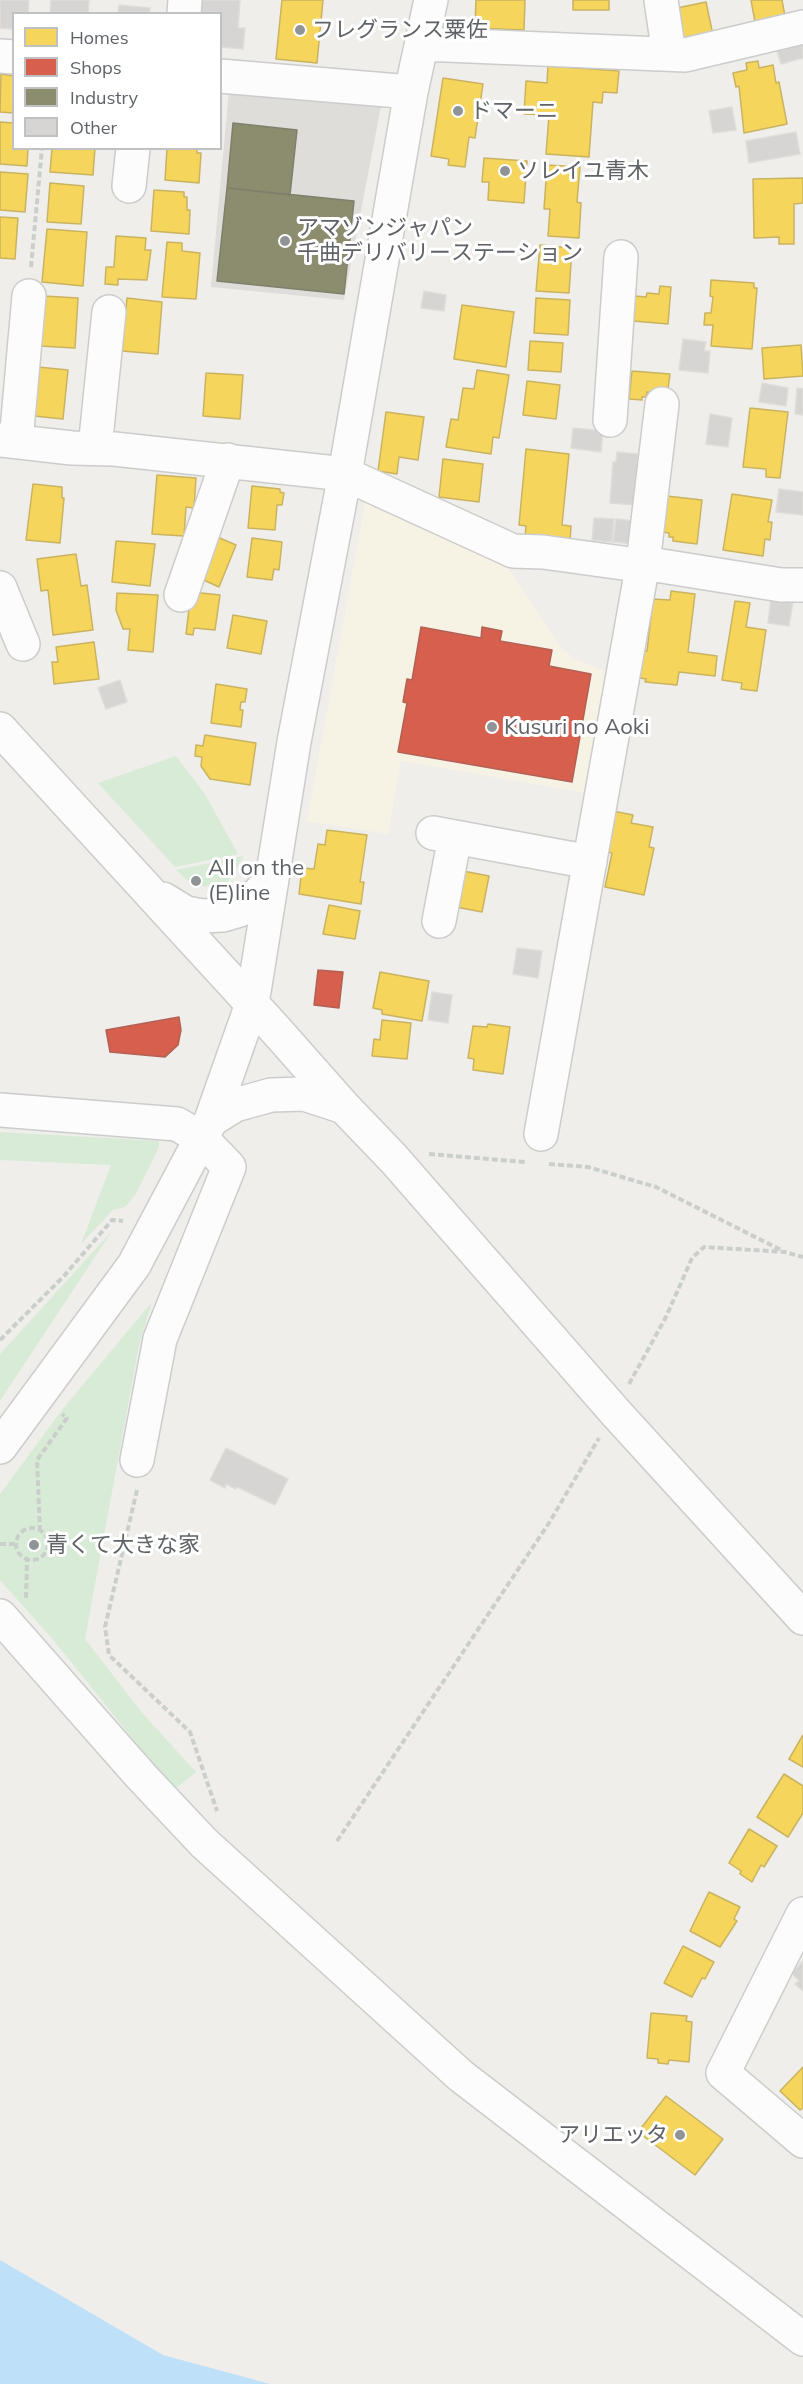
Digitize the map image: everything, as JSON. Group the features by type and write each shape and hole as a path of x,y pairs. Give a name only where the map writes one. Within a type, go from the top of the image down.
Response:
{"street":[{"path":"0,1447 134,1265 206,1129 252,1004 294,742 345,474 411,92 431,0"},
{"path":"661,0 669,54"},
{"path":"422,44 685,55 803,27"},
{"path":"222,76 411,92"},
{"path":"129,186 133,150"},
{"path":"542,1154 590,862 643,563 661,415 600,419 612,275"},
{"path":"29,296 8,441 228,460 345,474 513,551 543,552 630,564 643,563 781,585 803,585"},
{"path":"95,448 109,312"},
{"path":"181,595 228,460"},
{"path":"0,588 23,644"},
{"path":"0,729 393,1158 616,1413 803,1618"},
{"path":"438,921 444,835 590,862"},
{"path":"146,889 186,913 202,916 223,915 240,910 271,882"},
{"path":"206,1129 235,1105 271,1095 304,1094 344,1107"},
{"path":"0,1110 177,1124 206,1129 229,1167 160,1339 137,1460"},
{"path":"13,1607 141,1776 204,1843 461,2076 803,2339"},
{"path":"803,1914 723,2073 803,2141"}],"path":[{"path":"29,296 42,150"},
{"path":"393,1158 424,1153 542,1154 656,1187 785,1252 803,1257"},
{"path":"0,1340 64,1276 112,1220 130,1221 153,1228"},
{"path":"337,1841 549,1523 616,1413 666,1317 692,1258 704,1247 785,1252"},
{"path":"40,1531 37,1460 55,1434"},
{"path":"137,1460 140,1476 105,1627 109,1655 190,1732 219,1818"},
{"path":"35,1528 47,1539 47,1550 37,1560 27,1560 19,1555 16,1544 24,1530 35,1528"},
{"path":"0,1544 16,1544"},
{"path":"13,1607 27,1560"}],"shaded area":[{"path":"229,90 382,101 344,300 211,287"},
{"path":"366,498 504,562 562,649 575,659 609,673 588,793 401,761 388,834 307,821"}],"green space":[{"path":"176,756 205,794 238,854 175,867 98,783"},
{"path":"244,856 228,881 216,886 202,886 187,880 176,870"},
{"path":"0,1132 159,1141 159,1147 136,1194 125,1207 113,1210 81,1244 111,1165 0,1160"},
{"path":"112,1231 0,1401 0,1354"},
{"path":"152,1302 139,1345 85,1639 143,1714 196,1772 174,1790 55,1642 0,1580 0,1494 62,1410"}],"water":[{"path":"0,2260 163,2355 270,2384 0,2384"}],"building: Homes":[{"name":"フレグランス粟佐","path":"282,0 323,0 317,63 276,59"},
{"path":"476,0 525,0 524,30 475,28"},
{"path":"573,0 609,0 609,10 573,10"},
{"path":"751,0 782,0 785,16 755,22"},
{"path":"706,2 713,35 684,41 677,8"},
{"path":"758,61 759,68 773,65 776,83 779,82 787,124 744,133 739,86 736,87 733,73 747,70 746,63"},
{"path":"548,66 619,71 617,93 603,92 602,103 593,102 589,157 546,154 549,115 524,114 526,81 547,83"},
{"path":"1,74 12,76 12,113 0,112"},
{"name":"ドマーニ","path":"443,78 483,84 475,138 469,137 465,167 448,165 449,159 431,156"},
{"path":"0,122 12,123 12,150 28,150 27,166 0,164"},
{"path":"52,150 95,150 93,175 50,172"},
{"path":"167,150 197,150 197,153 201,153 199,183 165,180"},
{"name":"ソレイユ青木","path":"484,158 527,161 524,203 488,200 489,182 482,182"},
{"path":"547,165 580,167 577,202 581,203 579,238 548,236 550,209 544,209"},
{"path":"0,172 28,174 25,212 0,210"},
{"path":"803,178 803,203 794,204 794,244 779,244 779,237 754,238 753,179"},
{"path":"50,183 84,186 81,224 47,222"},
{"path":"154,190 184,192 184,197 187,197 187,210 190,210 189,234 151,231"},
{"path":"0,217 18,218 15,259 0,258"},
{"path":"47,229 87,232 83,286 42,282"},
{"path":"116,236 146,238 145,250 151,250 147,280 118,279 118,285 105,284 106,267 114,267"},
{"path":"167,242 182,243 182,251 200,253 196,299 162,297"},
{"path":"540,245 572,248 569,293 536,291"},
{"path":"711,280 754,283 754,288 757,288 752,349 711,346 713,325 704,325 705,313 711,313 713,297 710,296"},
{"path":"660,286 671,287 668,324 633,321 635,296 646,297 647,293 659,294"},
{"path":"44,296 78,298 75,348 40,346"},
{"path":"127,298 162,302 158,354 122,351"},
{"path":"536,298 570,300 568,335 534,333"},
{"path":"462,305 514,312 506,367 454,359"},
{"path":"530,341 563,343 561,372 528,370"},
{"path":"801,345 803,376 764,379 762,348"},
{"path":"38,367 68,370 63,419 34,416"},
{"path":"477,370 509,375 499,438 493,437 491,454 446,447 451,419 458,420 463,388 474,389"},
{"path":"632,371 670,374 668,389 663,388 662,394 647,392 646,397 642,397 642,400 629,399"},
{"path":"206,373 243,375 240,419 203,416"},
{"path":"527,381 560,385 556,419 523,415"},
{"path":"750,408 788,412 780,478 766,477 766,469 743,467"},
{"path":"386,412 424,417 418,460 399,457 397,474 378,471"},
{"path":"526,449 569,454 562,525 571,526 570,542 525,538 526,526 519,525"},
{"path":"443,459 483,464 479,502 439,497"},
{"path":"157,475 196,478 194,508 186,507 184,536 152,534"},
{"path":"33,484 62,487 62,498 64,498 60,543 26,540"},
{"path":"252,486 280,489 280,492 284,493 282,505 277,505 275,530 248,528"},
{"path":"732,494 772,500 768,522 772,522 770,540 765,539 763,556 723,550"},
{"path":"667,496 702,500 697,544 673,541 669,533 663,532"},
{"path":"215,536 236,545 219,587 197,577"},
{"path":"252,538 282,542 279,570 274,569 272,580 247,577"},
{"path":"116,541 155,544 150,586 112,582"},
{"path":"76,554 81,586 87,585 93,630 53,635 48,590 41,591 37,559"},
{"path":"671,591 695,594 688,652 717,656 715,676 679,672 677,685 645,682 646,679 635,677 638,650 647,651 653,599 670,600"},
{"path":"191,592 220,595 215,630 194,628 193,635 186,634"},
{"path":"117,593 158,595 153,652 128,650 130,629 123,629 116,610"},
{"path":"735,601 750,603 746,627 766,630 757,691 741,689 742,683 722,680"},
{"path":"233,615 267,621 261,654 227,648"},
{"path":"94,642 99,679 54,684 52,662 58,662 56,647"},
{"path":"216,684 247,689 245,702 241,702 240,710 243,710 241,727 211,723"},
{"path":"205,735 256,743 250,785 210,779 201,766 202,757 195,756 196,745 203,746"},
{"path":"613,811 633,815 631,823 653,827 649,847 654,848 644,895 605,887 612,853 607,852"},
{"path":"327,830 367,835 360,882 364,882 361,904 299,894 302,868 314,869 318,844 325,845"},
{"path":"463,871 489,876 482,912 456,907"},
{"path":"329,905 360,911 355,939 323,934"},
{"path":"380,972 429,981 422,1021 382,1014 382,1010 373,1008"},
{"path":"382,1020 411,1023 407,1059 372,1056 374,1039 380,1040"},
{"path":"488,1024 510,1027 503,1074 473,1070 474,1059 468,1058 473,1026 487,1027"},
{"path":"803,1735 803,1767 789,1759"},
{"path":"784,1774 803,1786 803,1813 788,1837 757,1817"},
{"path":"749,1829 777,1846 764,1867 761,1865 752,1882 729,1863"},
{"path":"709,1892 740,1907 734,1919 737,1921 720,1947 690,1931"},
{"path":"683,1946 714,1962 692,1997 664,1983"},
{"path":"651,2013 687,2016 686,2021 692,2022 689,2062 669,2060 668,2064 658,2063 658,2059 647,2058"},
{"path":"803,2067 803,2108 800,2110 780,2091"},
{"name":"アリエッタ","path":"666,2096 723,2139 695,2175 638,2132"}],"building: Shops":[{"name":"Kusuri no Aoki","path":"421,627 481,638 482,627 502,631 500,641 552,650 549,666 591,674 572,782 398,752 407,703 403,702 407,679 412,680"},
{"path":"318,970 343,972 339,1008 314,1005"},
{"path":"179,1017 181,1030 178,1045 165,1057 110,1052 106,1030"}],"building: Industry":[{"path":"233,123 297,130 290,195 227,188"},
{"name":"アマゾンジャパン 千曲デリバリーステーション","path":"227,188 354,201 344,294 217,281"}],"building: Other":[{"path":"0,0 29,0 28,12 12,12 12,29 0,28"},
{"path":"51,0 89,0 88,12 50,12"},
{"path":"200,0 240,0 238,28 245,28 243,49 222,47 222,12 199,12"},
{"path":"119,5 150,8 149,12 118,12"},
{"path":"803,37 803,58 781,64 775,44"},
{"path":"732,107 736,130 713,133 709,111"},
{"path":"796,132 800,154 749,163 746,141"},
{"path":"424,291 446,295 444,311 421,308"},
{"path":"683,339 706,342 704,351 710,351 708,373 679,370"},
{"path":"762,383 788,388 786,406 759,402"},
{"path":"797,388 803,389 803,415 795,414"},
{"path":"710,414 732,418 728,447 706,444"},
{"path":"573,428 603,431 601,452 571,448"},
{"path":"617,452 638,454 636,505 610,503 613,462 616,462"},
{"path":"779,489 803,492 803,515 776,512"},
{"path":"594,518 614,519 612,542 592,540"},
{"path":"616,519 635,521 633,544 613,542"},
{"path":"771,598 793,601 789,626 768,623"},
{"path":"120,680 127,702 106,709 98,688"},
{"path":"517,948 542,951 538,978 513,974"},
{"path":"432,992 452,995 448,1023 428,1020"},
{"path":"226,1448 288,1479 275,1505 237,1487 236,1489 226,1484 225,1488 210,1480"},
{"path":"803,1961 803,1991 795,1984 799,1981 792,1973"}],"place":[{"name":"フレグランス粟佐","path":"300,30"},
{"name":"ドマーニ","path":"458,111"},
{"name":"ソレイユ青木","path":"505,171"},
{"name":"アマゾンジャパン 千曲デリバリーステーション","path":"285,241"},
{"name":"Kusuri no Aoki","path":"492,727"},
{"name":"All on the (E)line","path":"196,881"},
{"name":"青くて大きな家","path":"34,1545"},
{"name":"アリエッタ","path":"680,2135"}]}
